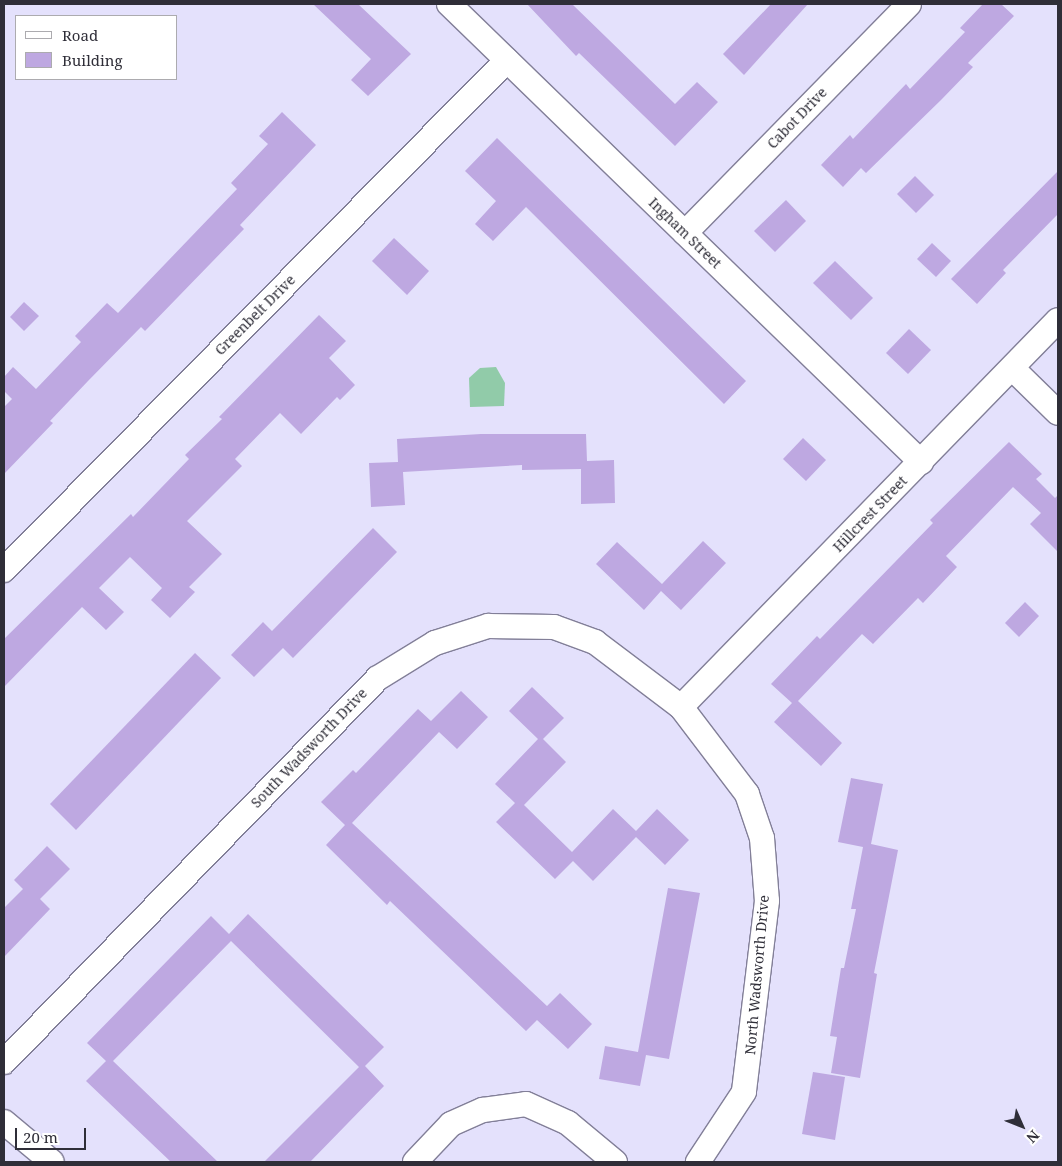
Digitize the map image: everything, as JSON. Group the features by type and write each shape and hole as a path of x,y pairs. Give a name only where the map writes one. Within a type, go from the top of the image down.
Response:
{"street":[{"name":"Cabot Drive","path":"685,233 909,4"},
{"name":"Ingham Street","path":"458,7 507,60 921,462"},
{"name":"Greenbelt Drive","path":"4,570 507,60"},
{"name":"Hillcrest Street","path":"681,707 1058,320"},
{"path":"1012,368 1058,413"},
{"name":"South Wadsworth Drive","path":"4,1062 378,678 434,644 488,626 554,627 595,642 681,707"},
{"name":"North Wadsworth Drive","path":"681,707 747,794 762,838 767,901 744,1092 698,1162"},
{"path":"415,1162 450,1124 483,1110 526,1104 568,1123 615,1162"},
{"path":"4,1122 52,1162"}],"green space":[{"path":"496,367 505,383 504,406 470,407 469,378 480,368"}],"building":[{"path":"313,4 358,4 411,54 368,96 351,80 371,59"},
{"path":"527,4 572,4 675,104 697,82 718,102 675,146 579,53 576,56"},
{"path":"771,4 808,4 744,75 723,54"},
{"path":"983,4 1001,4 1014,16 968,63 973,67 941,100 866,173 861,168 843,187 821,165 850,135 853,139 906,84 910,89 965,32 960,28"},
{"path":"282,112 316,145 240,225 244,229 145,331 141,327 88,381 50,421 53,423 4,474 4,407 12,399 4,391 4,377 13,367 36,389 81,342 75,336 107,303 118,313 237,189 231,183 268,144 259,136"},
{"path":"497,138 746,381 724,404 526,207 493,241 475,224 496,201 465,171"},
{"path":"1058,171 1058,214 1003,270 1006,273 977,304 951,279"},
{"path":"915,176 934,195 916,213 897,194"},
{"path":"786,200 806,221 775,252 754,231"},
{"path":"394,238 429,271 407,295 372,261"},
{"path":"932,243 951,261 936,277 917,259"},
{"path":"835,261 873,298 851,320 813,283"},
{"path":"24,302 39,316 24,331 10,317"},
{"path":"319,315 346,341 329,358 355,385 340,400 337,397 301,434 280,413 235,459 242,466 187,521 222,554 189,587 195,592 170,618 151,600 162,588 130,557 99,588 124,612 106,630 82,607 4,687 4,639 131,514 133,517 189,459 185,455 222,419 219,417"},
{"path":"909,329 931,350 908,374 886,353"},
{"path":"481,434 586,434 587,461 614,460 615,503 581,504 581,469 522,470 522,465 403,472 405,505 371,507 369,463 398,462 397,439"},
{"path":"803,438 826,460 806,481 783,459"},
{"path":"1009,442 1042,474 1036,479 1055,498 1058,495 1058,552 1030,524 1041,513 1013,487 946,556 957,567 923,603 918,598 873,644 862,634 798,701 842,743 821,766 774,722 792,703 771,684 817,636 820,639 933,523 930,520"},
{"path":"373,528 397,552 293,658 283,648 254,677 231,655 263,622 272,631"},
{"path":"703,541 726,563 681,610 661,591 644,610 596,564 617,542 662,584"},
{"path":"1025,602 1039,616 1019,637 1005,623"},
{"path":"195,653 221,678 76,830 50,804"},
{"path":"532,687 564,718 543,739 566,762 524,805 572,852 613,809 636,831 657,809 689,840 665,865 636,837 593,881 573,861 555,879 496,822 515,803 495,784 538,739 509,711"},
{"path":"461,691 488,717 457,749 439,732 352,823 547,1006 560,993 592,1024 568,1049 537,1020 526,1031 390,901 387,905 326,845 345,825 321,802 353,770 356,773 418,709 431,721"},
{"path":"851,778 883,784 871,844 898,850 874,973 877,974 860,1078 831,1073 837,1037 830,1036 841,968 844,968 856,909 851,909 863,847 838,842"},
{"path":"47,846 70,869 40,899 50,909 4,957 4,908 23,889 14,880"},
{"path":"668,888 700,893 669,1059 646,1055 640,1086 599,1079 605,1046 638,1052"},
{"path":"248,914 384,1047 365,1066 384,1086 310,1162 264,1162 359,1067 231,941 113,1061 218,1162 171,1162 86,1081 106,1061 87,1043 211,916 229,934"},
{"path":"813,1072 845,1077 835,1140 802,1134"}]}
